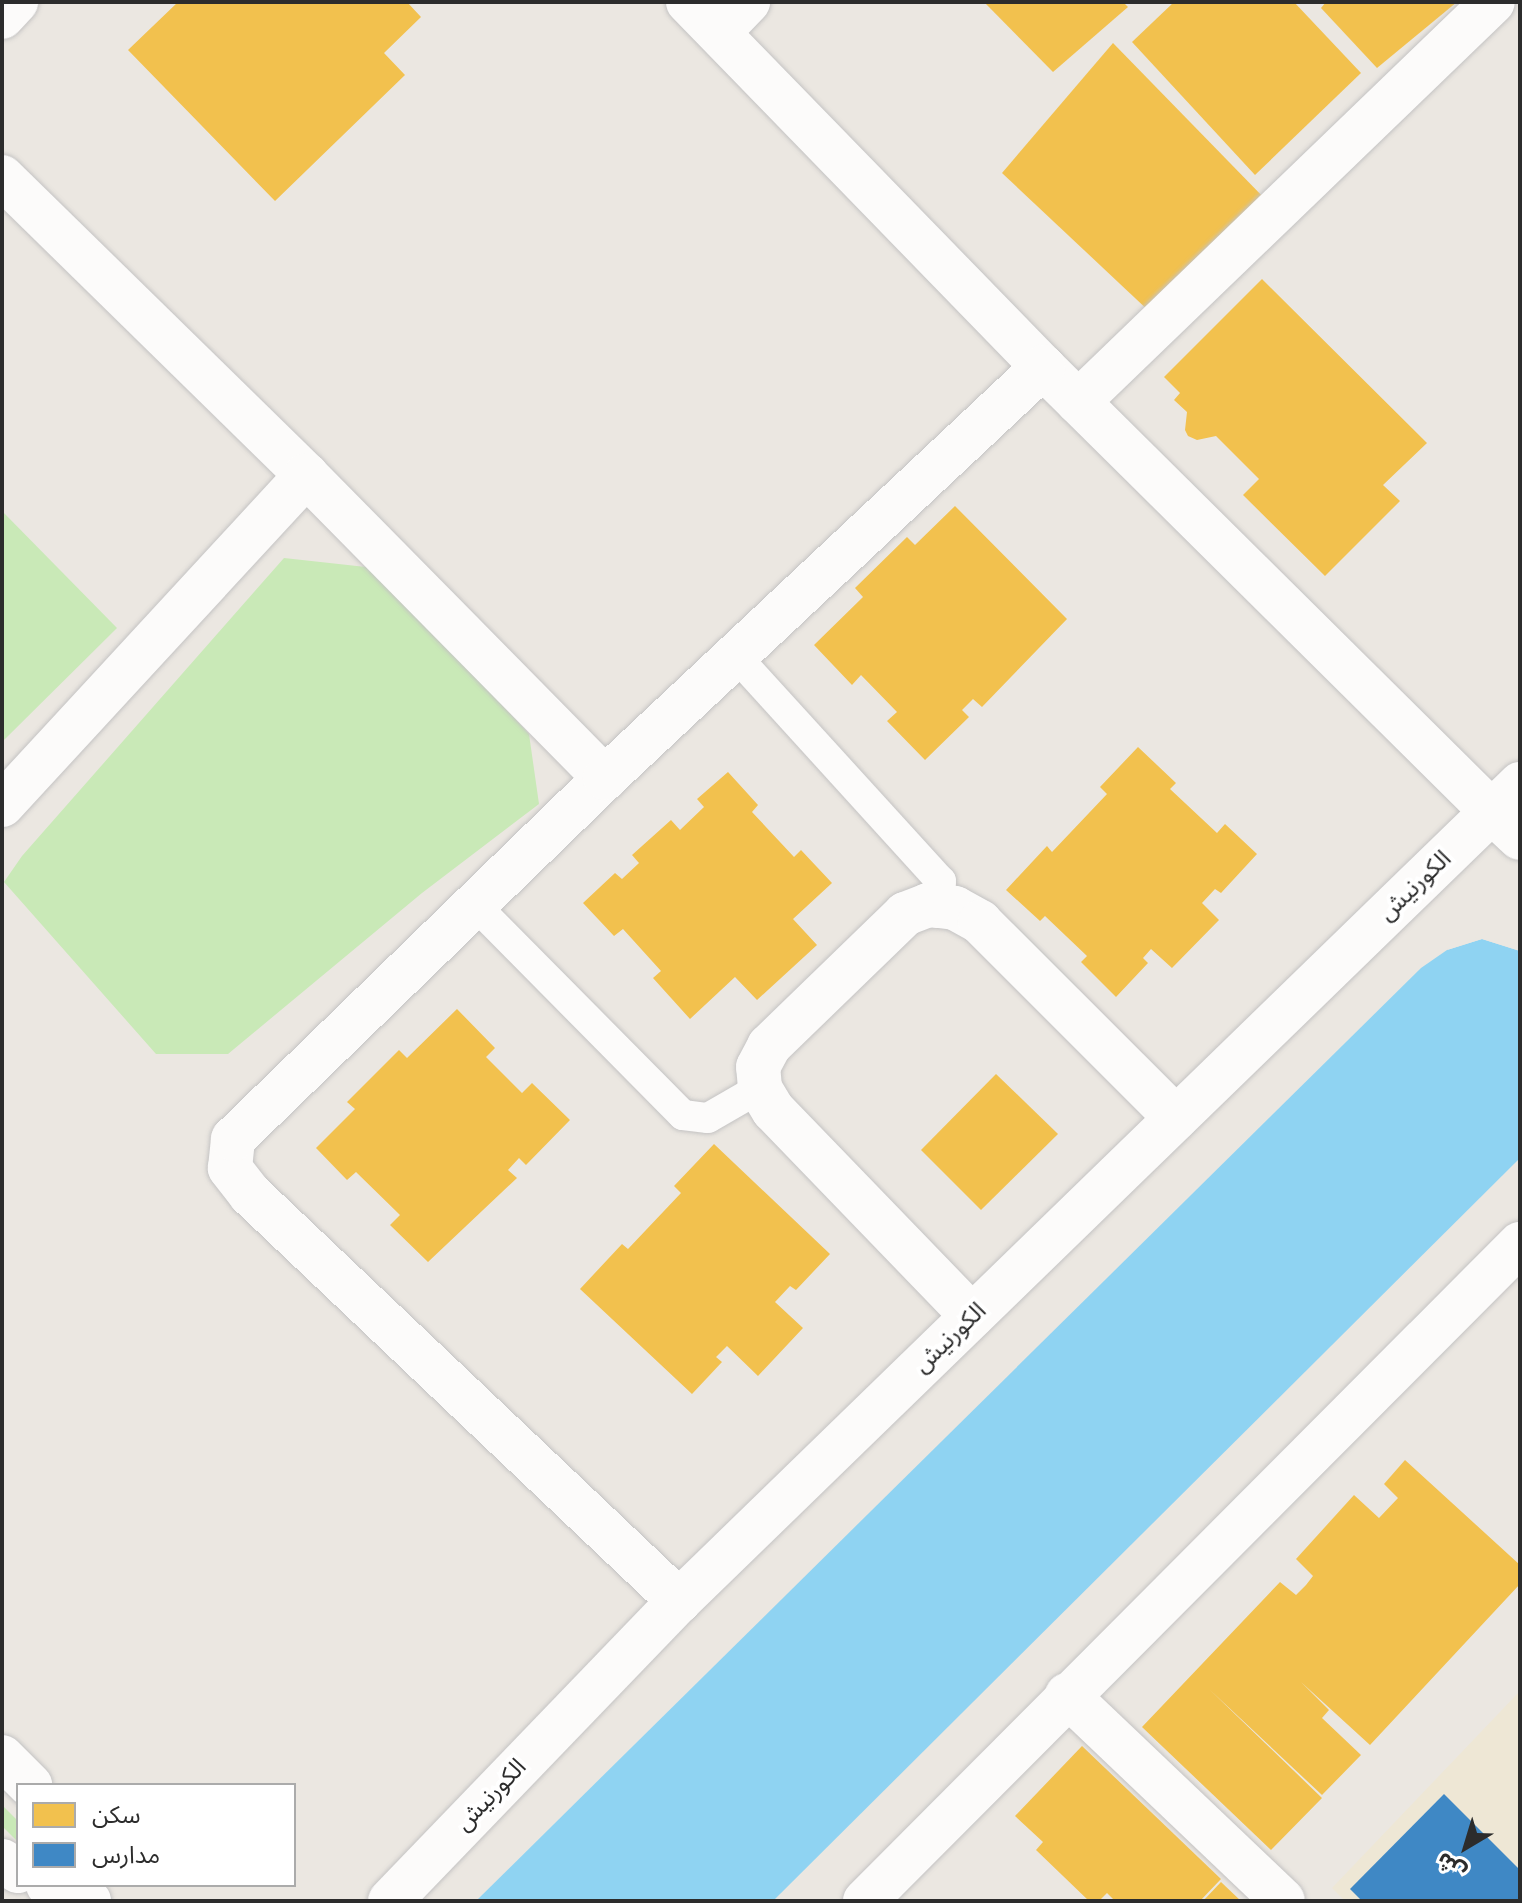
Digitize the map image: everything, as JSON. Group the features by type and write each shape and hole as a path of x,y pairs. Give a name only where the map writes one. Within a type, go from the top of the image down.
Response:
{"street":[{"path":"2,17 16,2"},
{"path":"1078,402 1493,2"},
{"path":"719,12 1043,367 1511,811"},
{"path":"2,177 306,475 605,778"},
{"path":"679,1601 250,1194 230,1168 233,1139 253,1115 605,778 1043,367"},
{"path":"2,805 306,475"},
{"name":"الكورنيش","path":"390,1901 679,1601 972,1316 1176,1118 1511,811"},
{"path":"972,1316 773,1110 760,1088 758,1067 769,1046 905,914 928,905 939,906 955,908 980,922 1176,1118"},
{"path":"865,1901 1520,1244"},
{"path":"1067,1695 1283,1901"},
{"path":"2,1757 28,1783"}],"lane":[{"path":"735,655 941,881 939,906"},
{"path":"474,904 683,1115 708,1118 760,1088"}],"shaded area":[{"path":"1520,1691 1520,1901 1345,1901 1332,1888"}],"green space":[{"path":"2,511 117,628 2,742"},
{"path":"284,558 375,568 529,734 539,804 422,893 228,1054 156,1054 4,882 22,856"},
{"path":"2,1805 16,1819 16,1840 2,1826"}],"water":[{"path":"1482,939 1520,951 1520,1158 773,1901 476,1901 1421,968 1447,950"}],"pier":[{"path":"1482,935 1520,946 1520,951 1482,939 1447,950 1454,944"}],"building: سكن":[{"path":"178,2 407,2 421,17 384,53 405,75 275,201 128,50"},
{"path":"984,2 1123,2 1128,7 1053,72"},
{"path":"1174,2 1294,2 1361,73 1255,175 1132,42"},
{"path":"1326,2 1457,2 1377,68 1321,8"},
{"path":"1113,43 1268,202 1152,314 1002,173"},
{"path":"1262,279 1427,443 1383,485 1400,501 1325,576 1243,495 1259,479 1216,436 1197,440 1188,436 1185,430 1187,412 1174,400 1180,393 1164,377"},
{"path":"955,506 1067,619 982,707 973,699 962,710 969,717 925,760 887,721 897,712 861,675 852,685 814,645 863,597 855,588 907,537 915,545"},
{"path":"1138,747 1176,783 1170,789 1217,833 1225,824 1257,854 1221,893 1215,889 1202,903 1219,920 1172,968 1151,949 1143,958 1148,963 1116,997 1081,962 1087,956 1045,916 1040,921 1006,890 1047,846 1052,852 1107,794 1100,787"},
{"path":"728,772 758,805 752,812 794,857 801,850 832,883 793,919 817,945 757,1000 735,977 690,1019 653,978 661,971 623,929 614,936 583,903 615,873 622,879 639,863 632,855 671,820 680,830 704,807 697,799"},
{"path":"457,1009 495,1048 486,1057 522,1093 532,1083 570,1120 526,1165 519,1158 508,1170 517,1178 428,1262 390,1225 400,1215 356,1172 347,1180 316,1148 355,1109 347,1102 399,1050 407,1058"},
{"path":"996,1074 1058,1134 981,1210 921,1150"},
{"path":"714,1144 830,1254 796,1290 790,1286 775,1302 803,1328 758,1376 727,1346 716,1357 722,1362 692,1394 580,1289 622,1244 628,1249 681,1193 674,1186"},
{"path":"1405,1460 1520,1565 1520,1584 1370,1745 1301,1682 1329,1710 1322,1718 1361,1755 1322,1795 1209,1689 1322,1798 1271,1850 1142,1727 1280,1582 1296,1595 1306,1585 1313,1576 1296,1559 1354,1495 1379,1518 1398,1498 1384,1484"},
{"path":"1082,1746 1221,1879 1200,1901 1115,1901 1107,1893 1099,1901 1089,1901 1036,1850 1043,1842 1015,1816"},
{"path":"1221,1882 1241,1901 1203,1901"}],"building: مدارس":[{"path":"1444,1794 1520,1870 1520,1901 1362,1901 1350,1889"}]}
